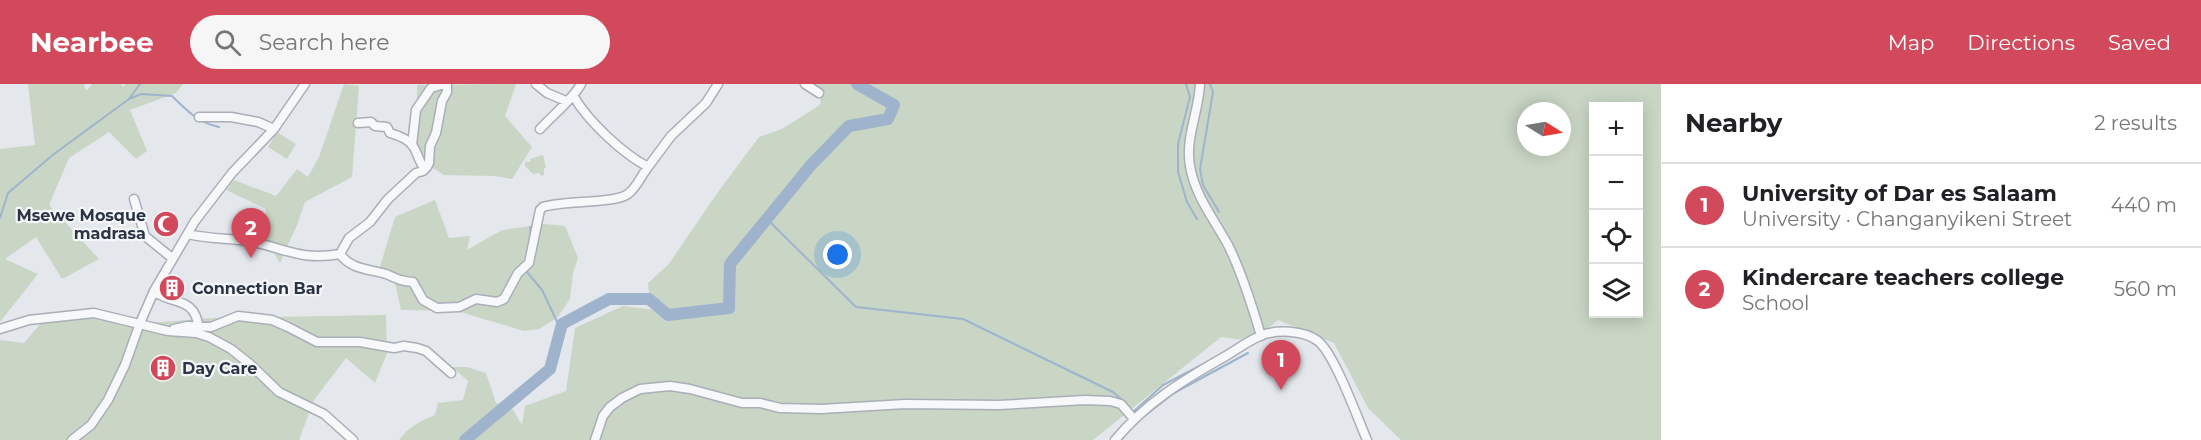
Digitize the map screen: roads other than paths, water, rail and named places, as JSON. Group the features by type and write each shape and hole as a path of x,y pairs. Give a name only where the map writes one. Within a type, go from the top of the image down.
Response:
{"street":[{"path":"72,440 91,425 108,400 125,365 154,291 195,221 232,173 274,129 305,84"},
{"path":"188,234 205,238 248,241 298,256 321,258 340,254 349,238 370,222 388,199 417,173 425,169 429,163 430,148 436,133 442,101 447,92 446,84 431,88 416,110 412,145 418,160 425,169"},
{"path":"536,84 547,93 570,99 604,133 635,160 648,167"},
{"path":"540,129 570,99 581,84"},
{"path":"340,254 344,260 364,270 386,274 400,281 413,282 423,300 437,308 459,307 476,299 498,302 504,299 518,273 529,263 540,210 543,207 577,201 621,198 633,189 671,136 706,103 718,84"},
{"path":"805,84 819,93"},
{"path":"1200,84 1189,154 1192,174 1198,195 1228,246 1240,272 1261,336"},
{"path":"199,117 231,117 258,122 274,129"},
{"path":"358,123 370,122 375,126 385,126 390,133 400,136 412,145"},
{"path":"134,199 145,236 172,258"},
{"path":"154,291 184,302 195,314 199,327"},
{"path":"0,329 29,320 94,314 168,331 196,333 222,343 250,364 279,392 324,414 352,440"},
{"path":"168,331 186,326 211,327 238,316 272,320 317,342 360,342 394,348 404,346 417,348 426,351 451,373"},
{"path":"1115,440 1133,418 1177,384 1261,336 1290,332 1318,341 1335,365 1367,440"},
{"path":"595,440 600,424 610,407 622,398 640,390 670,386 742,403 760,403 780,408 821,409 904,404 979,405 1110,401 1121,404 1133,418"}],"waterway":[{"path":"0,218 8,193 54,154 129,99 140,84"},
{"path":"465,440 550,369 562,324 609,299 649,299 668,315 729,308 730,264 811,165 849,126 888,119 894,105 857,84"},
{"path":"1186,84 1190,97 1178,144 1178,172 1187,202 1197,219"},
{"path":"1210,84 1213,92 1200,169 1203,185 1219,212"},
{"path":"129,99 141,94 172,96 199,119 219,127"},
{"path":"768,220 856,307 963,319 1113,392 1122,400"},
{"path":"530,227 531,236"},
{"path":"528,269 527,272 542,290 560,328"},
{"path":"1138,421 1174,393 1248,353"},
{"path":"1130,409 1133,412 1163,385 1217,357"},
{"path":"1121,440 1128,432"}],"place":[{"name":"Msewe Mosque madrasa","path":"166,224"},
{"name":"Kindercare teachers college","path":"251,258"},
{"name":"Connection Bar","path":"172,288"},
{"name":"Day Care","path":"163,368"},
{"name":"University of Dar es Salaam","path":"1281,390"}]}
